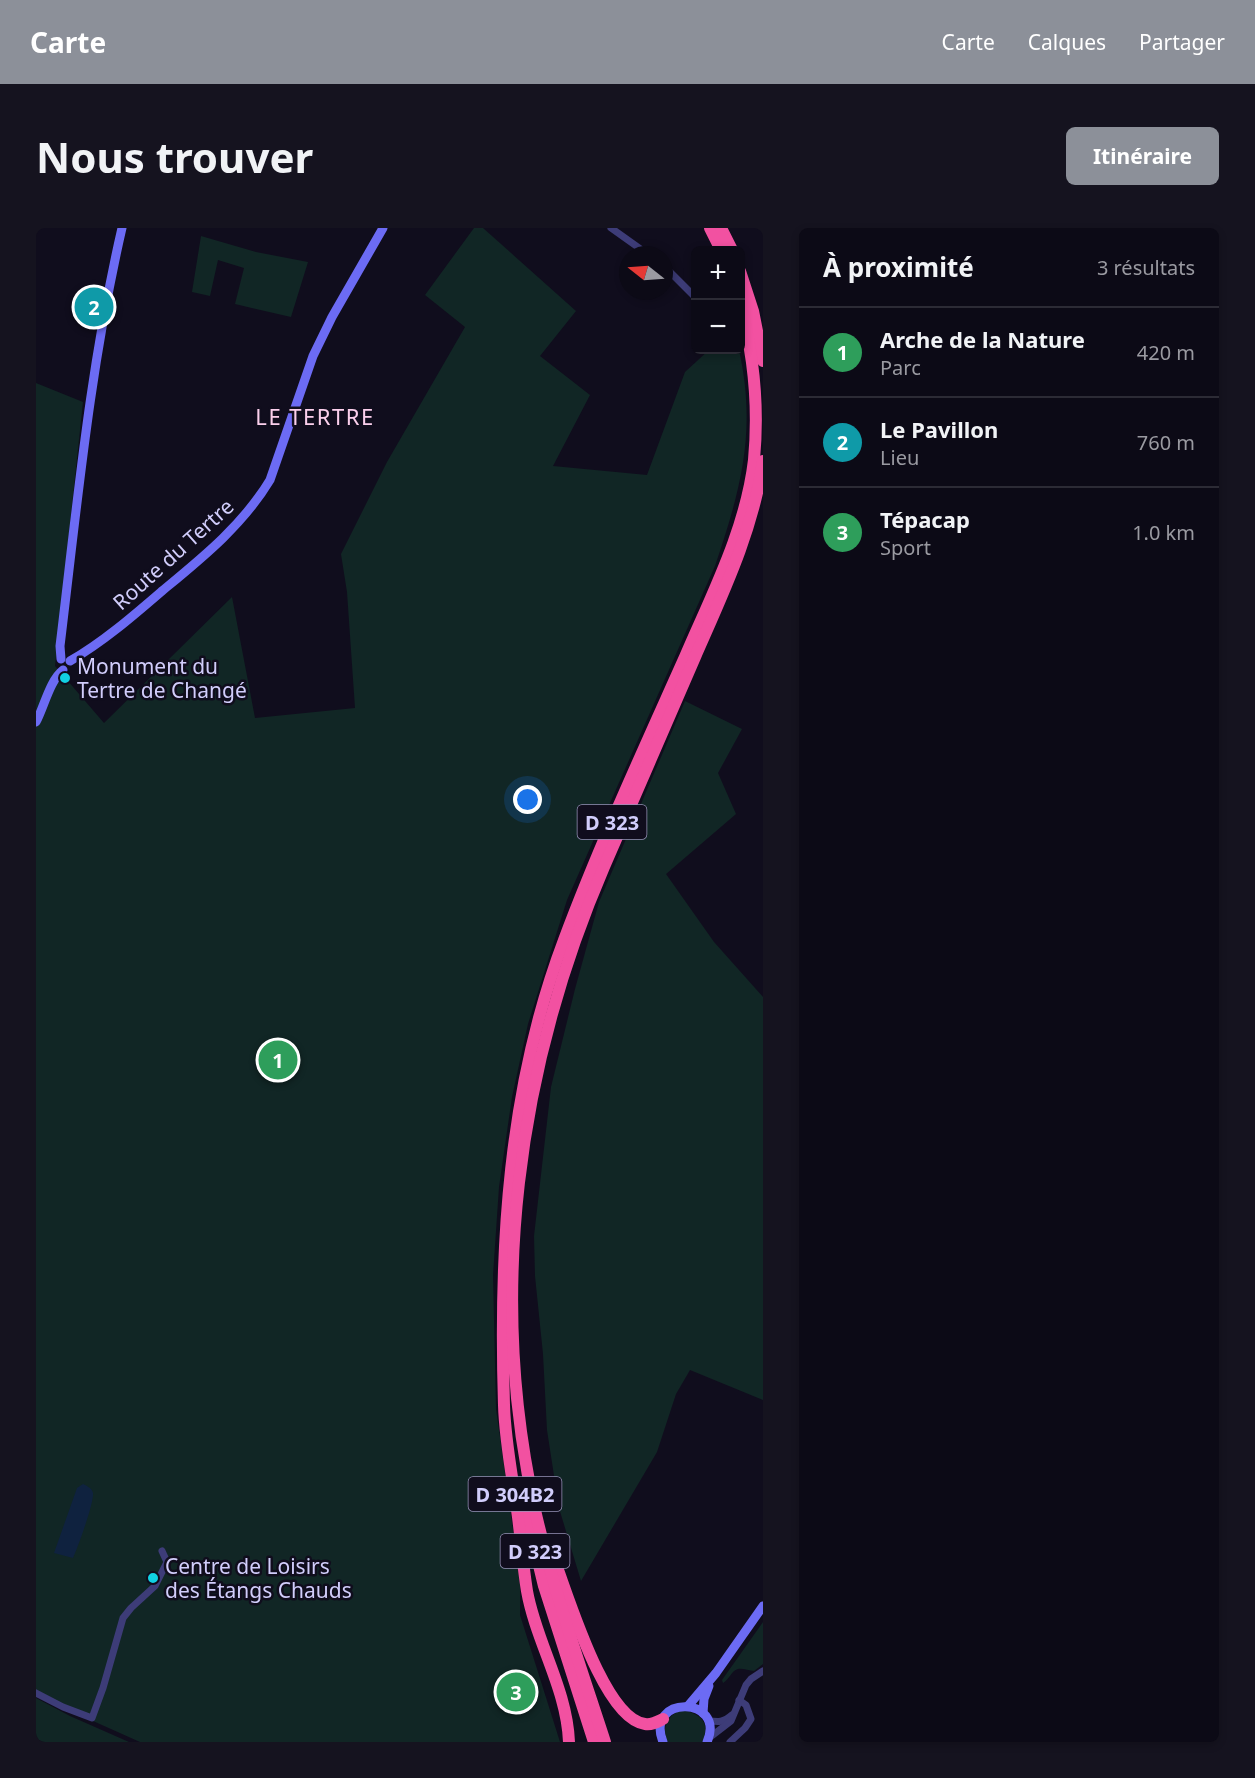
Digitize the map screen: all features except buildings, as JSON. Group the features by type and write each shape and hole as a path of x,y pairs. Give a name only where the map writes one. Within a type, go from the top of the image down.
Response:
{"highway":[{"path":"710,228 719,246"},
{"path":"721,228 730,246"},
{"path":"745,284 763,361"},
{"name":"D 323","path":"594,1742 544,1587 526,1514 512,1434 504,1353 502,1275 508,1189 521,1098 537,1026 563,943 606,836 723,569 743,510 753,464 756,424 755,378 745,321"},
{"name":"D 323","path":"605,1742 554,1584 531,1489 517,1394 513,1332 512,1280 519,1172 537,1069 560,983 586,909 736,562 756,501 763,461"},
{"name":"D 304B2","path":"504,1353 504,1408 528,1595 566,1713 569,1742"},
{"path":"531,1489 541,1511 554,1559 603,1683 614,1699 638,1722 650,1724 663,1719"}],"street":[{"path":"63,664 60,646 91,394 106,298 122,228"},
{"name":"Route du Tertre","path":"36,722 54,679 63,664 129,619 187,570 228,534 261,495 270,480 304,379 318,346 383,228"},
{"path":"611,228 636,246"},
{"path":"673,275 691,293"},
{"path":"36,1693 92,1718 123,1617 156,1586 167,1562 162,1551"},
{"path":"688,1706 716,1673 763,1606"},
{"path":"708,1740 728,1724 751,1679 763,1671"},
{"path":"708,1740 710,1726 706,1717 704,1699 716,1673"},
{"path":"730,1742 751,1719 746,1705 740,1700"},
{"path":"654,1742 662,1738 663,1719 673,1708 688,1706 718,1722 726,1720 733,1713"}],"green space":[{"path":"474,228 483,228 576,311 540,356 590,395 553,466 647,475 685,372 705,354 740,354 744,379 746,434 744,459 732,511 715,566 567,900 528,1024 512,1097 499,1187 493,1275 496,1409 520,1579 520,1615 560,1742 140,1742 55,1704 36,1693 36,383 83,402 55,666 104,723 232,597 255,718 355,708 347,592 341,554 387,462 465,327 425,295"},
{"path":"201,236 256,252 308,262 291,317 235,304 244,268 218,260 210,296 192,292"},
{"path":"685,701 742,729 718,773 736,814 666,874 714,942 763,997 763,1400 690,1370 676,1394 657,1452 581,1581 559,1508 547,1430 543,1354 535,1276 534,1236 551,1087 599,902"},
{"path":"763,1622 763,1664 754,1671 738,1669 723,1683 722,1680"},
{"path":"36,1698 70,1716 129,1742 36,1742"},
{"path":"681,1710 693,1713 702,1720 705,1735 702,1742 668,1742 665,1727 669,1719"}],"water":[{"path":"83,1484 92,1490 93,1498 73,1558 54,1553 77,1488"}],"place":[{"name":"Le Pavillon","path":"94,307"},
{"name":"Monument du Tertre de Changé","path":"65,678"},
{"name":"Arche de la Nature","path":"278,1060"},
{"name":"Centre de Loisirs des Étangs Chauds","path":"153,1578"},
{"name":"Tépacap","path":"516,1692"}],"district":[{"name":"LE TERTRE","path":"315,416"}]}
